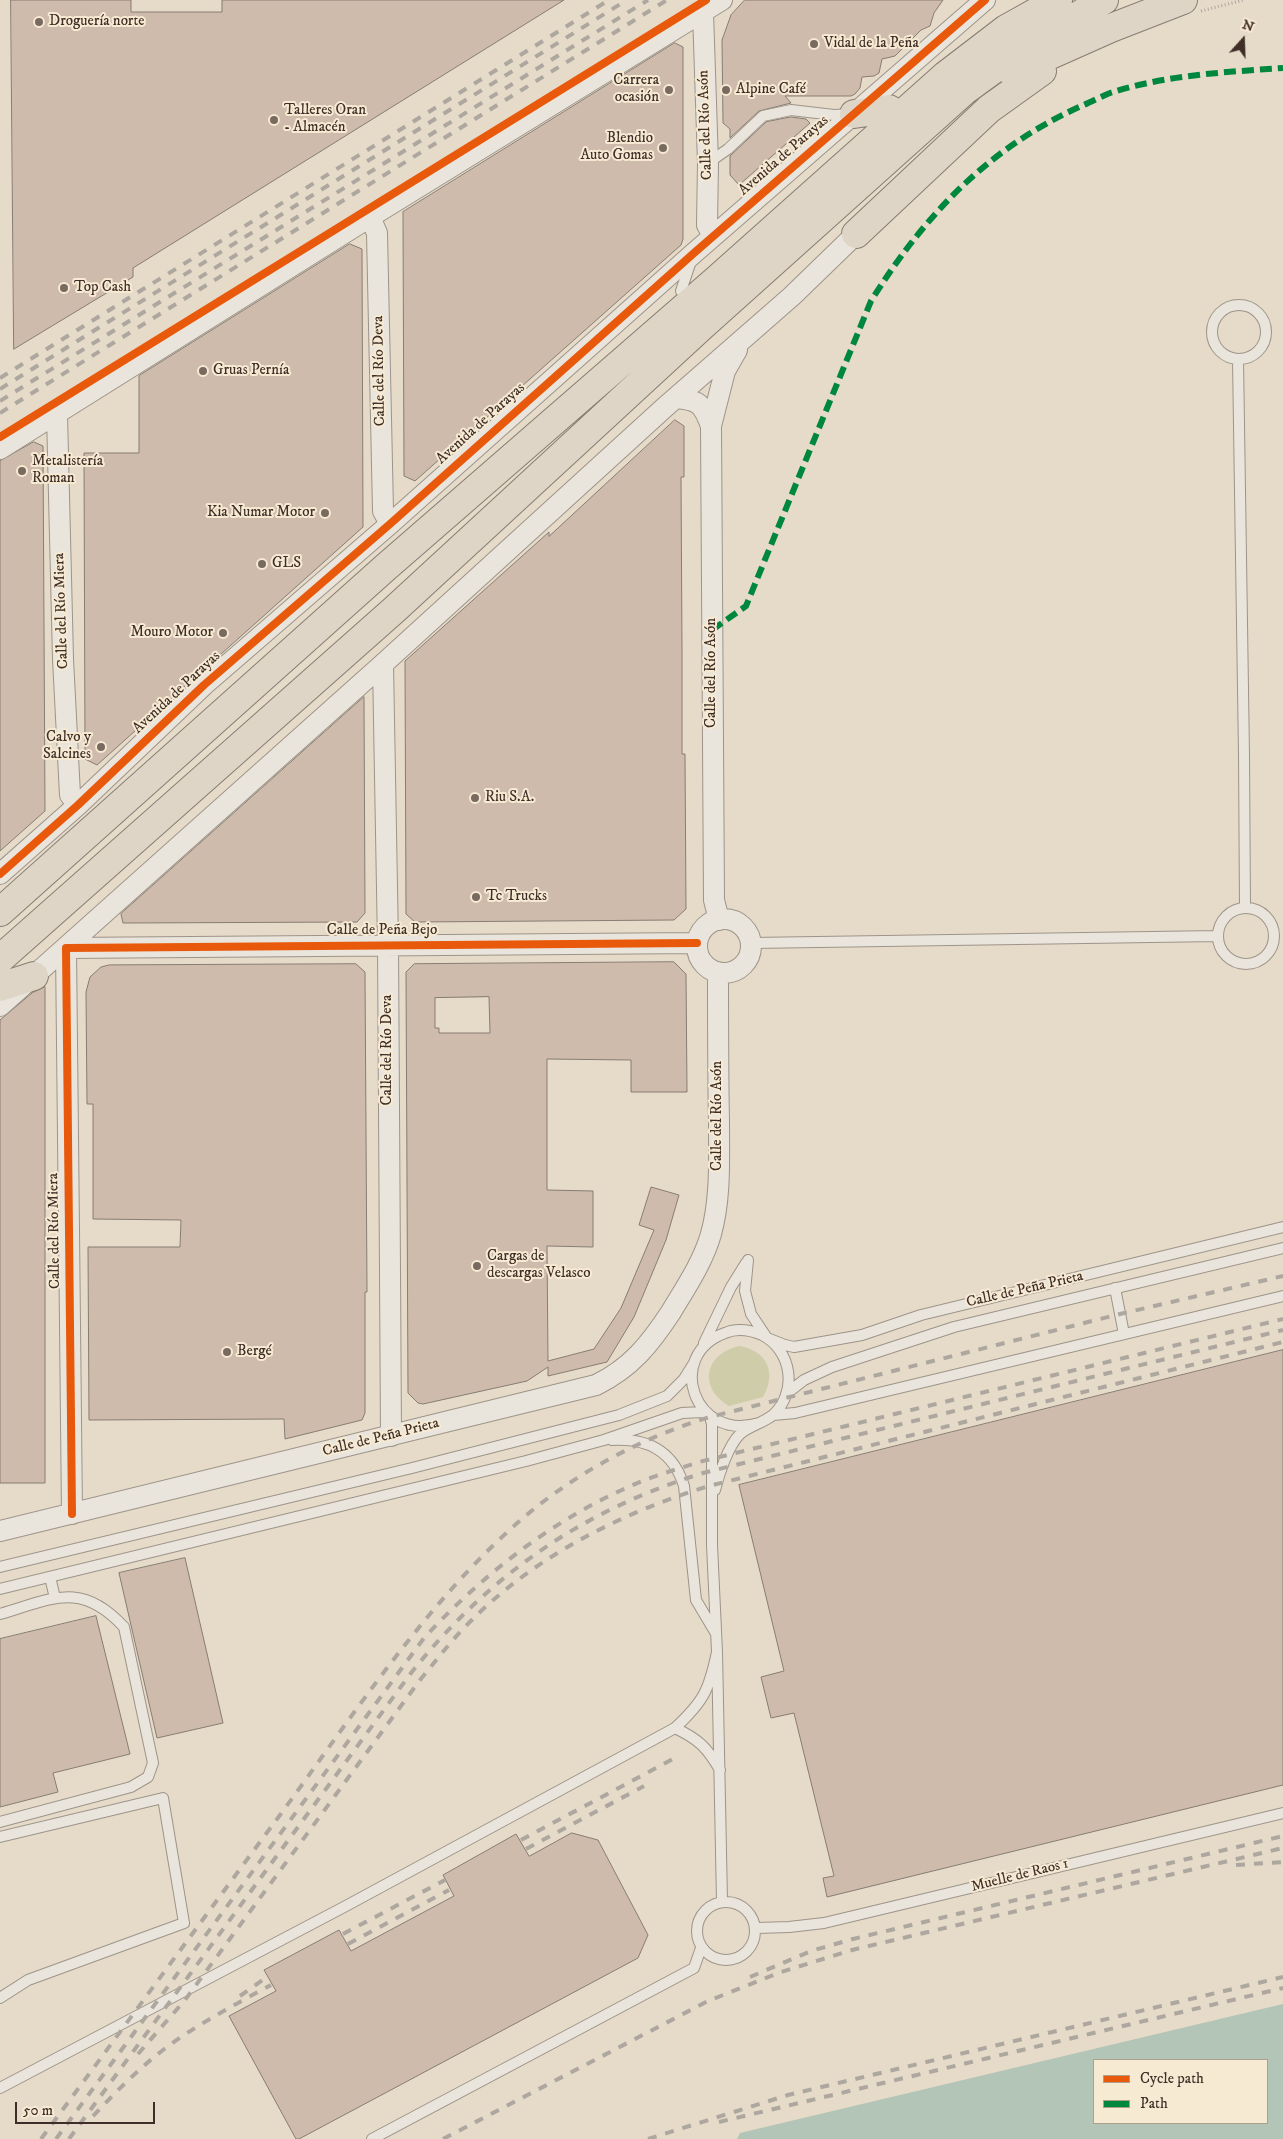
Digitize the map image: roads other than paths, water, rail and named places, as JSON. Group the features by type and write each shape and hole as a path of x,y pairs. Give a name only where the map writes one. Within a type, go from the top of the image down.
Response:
{"highway":[{"path":"515,455 621,343 888,109 950,52 1019,0"},
{"path":"0,912 386,567 716,280 946,75 1006,29 1058,0"},
{"path":"0,959 387,617 701,327 964,91 1019,51 1104,0"},
{"path":"537,480 754,300 962,112 1012,72 1110,28 1183,0"},
{"path":"856,234 988,109 1028,79 1110,28"},
{"path":"854,114 888,109"},
{"path":"0,988 34,976"}],"street":[{"path":"0,449 370,217 722,0"},
{"name":"Avenida de Parayas","path":"0,874 78,805 204,685 390,524 694,252 985,0"},
{"name":"Calle del Río Asón","path":"703,12 708,163 707,225 713,236"},
{"name":"Calle del Río Deva","path":"370,217 377,233 383,511 390,524"},
{"path":"0,1006 792,296 856,234"},
{"name":"Calle del Río Asón","path":"719,920 714,900 711,426 725,371 743,340"},
{"name":"Calle del Río Asón","path":"676,398 689,399 700,404 705,410 711,426"},
{"name":"Calle del Río Miera","path":"57,414 63,668 70,795 78,805"},
{"name":"Calle del Río Deva","path":"383,664 388,944 391,1436"},
{"path":"719,920 733,921 742,926 748,934 751,943 750,954 744,965 735,971 718,972 704,964 699,956 697,943 699,936 706,927 719,920"},
{"name":"Calle de Peña Bejo","path":"66,948 697,943"},
{"name":"Calle del Río Miera","path":"66,948 72,1514"},
{"name":"Calle del Río Asón","path":"702,1258 715,1216 718,1190 718,972"},
{"name":"Calle de Peña Prieta","path":"0,1531 596,1386 617,1375 634,1361 663,1324 702,1258"}],"lane":[{"path":"708,163 728,149 763,116 791,110 834,115 854,114"},
{"path":"681,291 694,252"},
{"path":"1234,305 1244,305 1259,314 1264,321 1266,330 1261,347 1255,354 1247,358 1238,359 1222,353 1213,339 1212,330 1219,314 1226,308 1234,305"},
{"path":"1238,359 1245,907"},
{"path":"1245,907 1264,914 1278,937 1264,958 1256,962 1242,963 1233,960 1220,945 1218,936 1220,926 1225,918 1232,912 1245,907"},
{"path":"751,943 1218,936"},
{"name":"Calle de Peña Prieta","path":"767,1338 794,1347 862,1334 921,1315 1283,1227"},
{"name":"Calle de Peña Prieta","path":"786,1394 804,1380 832,1367 954,1326 1283,1248"},
{"path":"722,1902 717,1652 712,1546 712,1424 709,1416 701,1408 693,1391 692,1382 696,1359 728,1293 748,1260 745,1291 748,1305 751,1314 767,1338"},
{"path":"1115,1288 1124,1334"},
{"path":"773,1415 795,1413 1283,1296"},
{"path":"0,1567 412,1468 619,1415 667,1396 684,1379 706,1344 717,1336 729,1331 756,1332 777,1346 784,1357 788,1369 789,1382 786,1394 780,1407 773,1415 740,1434 735,1441 722,1468 712,1500"},
{"path":"0,1588 526,1461 604,1440 682,1413 703,1412 719,1422 739,1427 759,1424"},
{"path":"604,1440 628,1440 650,1445 664,1454 675,1465 684,1486 696,1600 716,1635"},
{"path":"50,1577 55,1598"},
{"path":"0,1614 55,1598 80,1597 109,1611 124,1627 153,1763 148,1777 131,1787 0,1822"},
{"path":"0,2088 353,1903 675,1728 694,1710 704,1696 712,1676 717,1652"},
{"path":"675,1728 695,1738 710,1752 720,1772"},
{"path":"0,1836 163,1798 184,1923 28,1980 0,1998"},
{"name":"Muelle de Raos 1","path":"756,1928 824,1923 1283,1813"},
{"path":"722,1902 734,1903 745,1908 752,1917 756,1928 755,1940 749,1950 740,1958 729,1961 718,1960 701,1948 696,1935 697,1923 703,1912 712,1905 722,1902"},
{"path":"372,2139 694,1968 701,1948"}],"railway":[{"path":"0,378 609,0"},
{"path":"0,389 627,0"},
{"path":"0,401 648,0"},
{"path":"0,413 667,0"},
{"path":"41,2139 396,1656 459,1580 493,1545 549,1497 592,1469 638,1444 710,1417 1120,1314 1283,1276"},
{"path":"56,2139 424,1638 473,1590 554,1527 614,1494 652,1477 699,1462 1283,1319"},
{"path":"69,2139 411,1673 441,1638 473,1606 506,1576 541,1550 578,1527 618,1506 659,1488 703,1473 1283,1330"},
{"path":"138,2054 185,2000 420,1680 462,1630 488,1605 545,1561 608,1525 641,1510 709,1486 1283,1342"},
{"path":"521,1840 673,1759"},
{"path":"526,1849 644,1786"},
{"path":"750,1977 811,1951 853,1939 1283,1836"},
{"path":"443,2139 708,2001 781,1972 852,1950 1283,1848"},
{"path":"1236,1865 1283,1862"},
{"path":"343,1934 445,1880"},
{"path":"348,1944 449,1890"},
{"path":"240,1996 267,1977"},
{"path":"648,2139 788,2095 1283,1977"},
{"path":"93,2116 118,2090 163,2050 202,2024 271,1985"},
{"path":"719,2122 1283,1988"}],"place":[{"name":"Droguería norte","path":"39,22"},
{"name":"Vidal de la Peña","path":"814,44"},
{"name":"Carrera ocasión","path":"669,90"},
{"name":"Alpine Café","path":"726,90"},
{"name":"Talleres Oran - Almacén","path":"274,120"},
{"name":"Blendio Auto Gomas","path":"663,148"},
{"name":"Top Cash","path":"64,288"},
{"name":"Gruas Pernía","path":"203,371"},
{"name":"Metalistería Roman","path":"22,471"},
{"name":"Kia Numar Motor","path":"325,513"},
{"name":"GLS","path":"262,564"},
{"name":"Mouro Motor","path":"223,633"},
{"name":"Calvo y Salcines","path":"101,747"},
{"name":"Riu S.A.","path":"475,798"},
{"name":"Tc Trucks","path":"476,897"},
{"name":"Cargas de descargas Velasco","path":"477,1266"},
{"name":"Bergé","path":"227,1352"}]}
